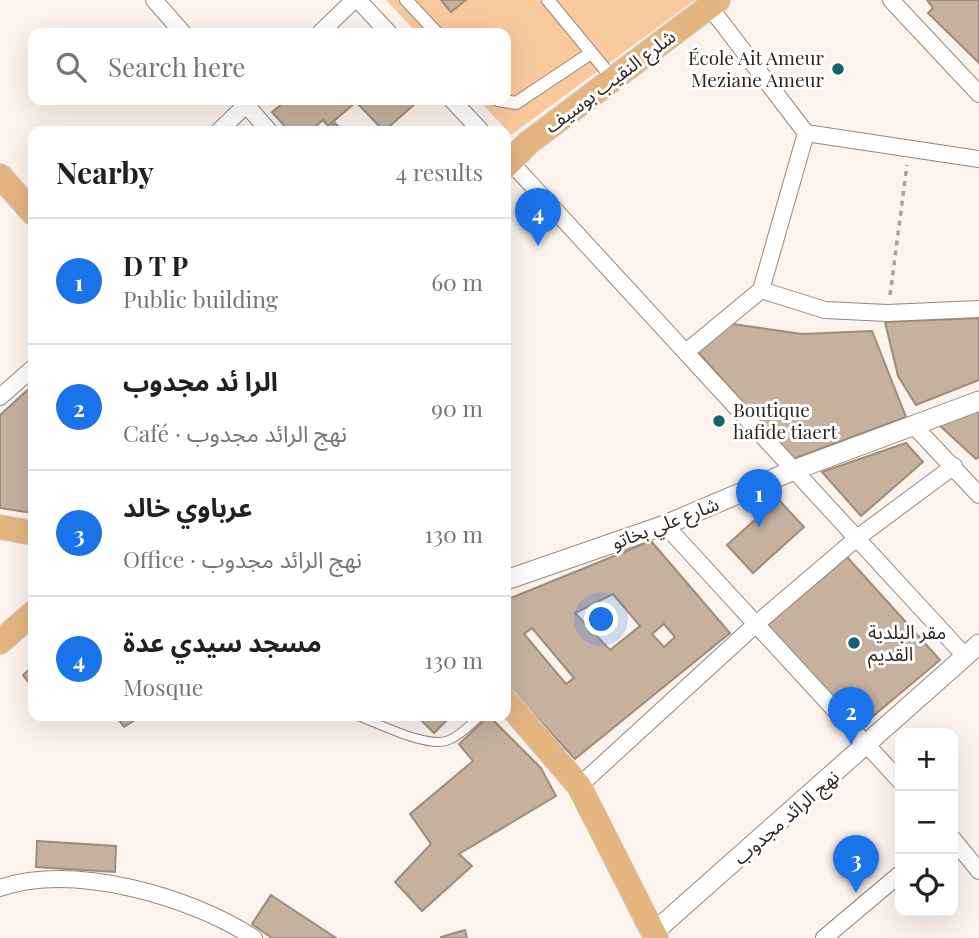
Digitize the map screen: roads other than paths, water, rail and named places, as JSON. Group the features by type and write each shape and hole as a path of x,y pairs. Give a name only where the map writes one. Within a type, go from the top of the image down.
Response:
{"main road":[{"name":"شلرع النقيب بوسيف","path":"511,158 714,3"},
{"path":"0,176 28,207"},
{"path":"0,527 28,532"},
{"path":"511,707 579,786 655,935"}],"street":[{"path":"154,0 179,28"},
{"path":"325,28 356,0 384,28"},
{"path":"406,0 431,28"},
{"path":"548,0 612,79"},
{"path":"891,0 979,94"},
{"path":"714,3 806,133 979,159"},
{"path":"511,102 516,103 591,53"},
{"path":"224,126 242,105"},
{"path":"249,105 265,126"},
{"path":"457,105 476,126"},
{"path":"686,352 761,290 806,133"},
{"path":"511,165 857,538 972,650"},
{"path":"761,290 825,310 887,313 979,309"},
{"path":"0,397 28,372"},
{"name":"شارع علي بخاتو","path":"511,578 665,525 794,470 979,401"},
{"path":"915,427 979,495"},
{"path":"579,786 755,625 857,538 954,466"},
{"path":"665,525 895,775"},
{"name":"نهج الرائد مجدوب","path":"655,935 972,650"},
{"path":"958,845 979,871"},
{"path":"824,938 895,878"},
{"path":"0,888 19,882 58,880 117,884 232,923 254,938"}],"lane":[{"path":"372,721 429,742 446,742 474,721"}],"place":[{"name":"École Ait Ameur Meziane Ameur","path":"838,69"},
{"name":"مسجد سيدي عدة","path":"538,246"},
{"name":"Boutique hafide tiaert","path":"719,421"},
{"name":"D T P","path":"759,527"},
{"name":"مقر البلدية القديم","path":"854,643"},
{"name":"الرا ئد مجدوب","path":"851,745"},
{"name":"عرباوي خالد","path":"856,893"}]}
